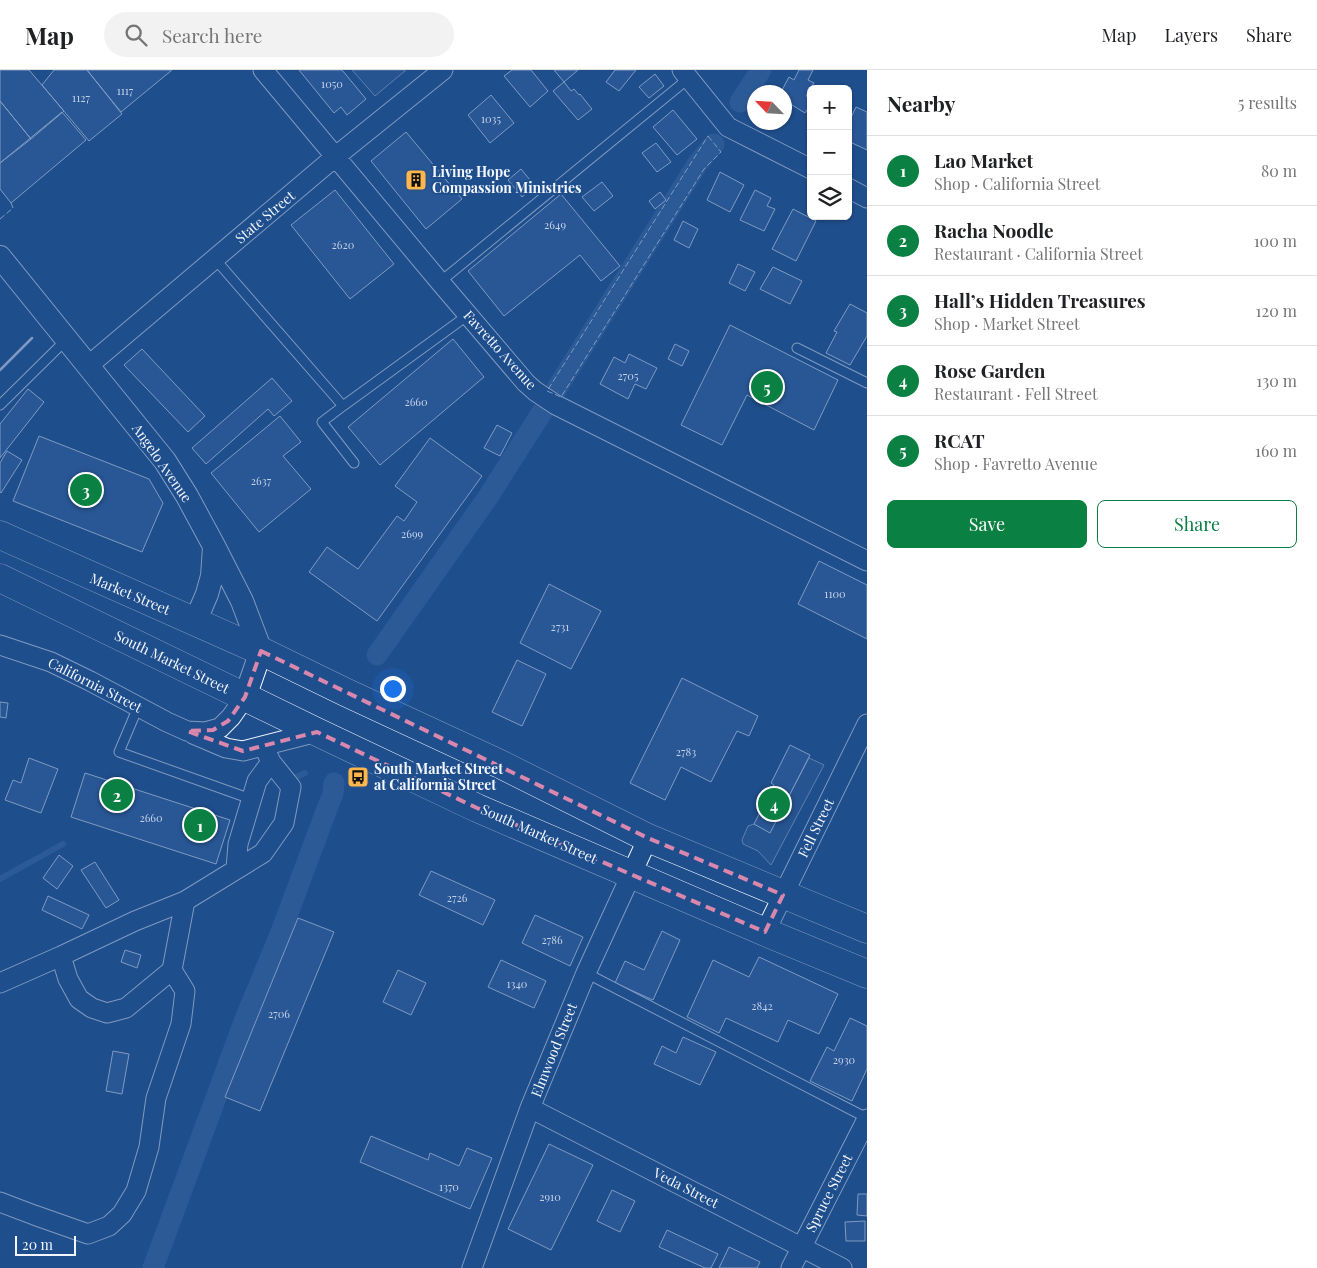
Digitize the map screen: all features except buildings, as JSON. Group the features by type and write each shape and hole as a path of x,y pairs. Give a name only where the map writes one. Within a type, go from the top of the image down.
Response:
{"main road":[{"name":"Market Street","path":"0,536 261,651"},
{"name":"South Market Street","path":"0,578 478,808 867,974"},
{"path":"261,651 500,764 648,838 867,929"}],"street":[{"name":"Favretto Avenue","path":"264,70 526,383 550,401 867,561"},
{"name":"State Street","path":"88,366 335,157 443,70"},
{"path":"686,74 728,127 807,167"},
{"path":"852,190 867,198"},
{"name":"Angelo Avenue","path":"0,256 165,461 214,546 242,601 261,651"},
{"path":"194,622 207,594 212,576 214,546"},
{"name":"California Street","path":"0,646 51,662 187,731 234,750 267,754 317,732"},
{"path":"245,697 261,651"},
{"name":"California Street","path":"187,731 205,732 220,728 231,717 245,697"},
{"name":"Fell Street","path":"765,932 867,724"},
{"path":"236,868 238,844 267,754"},
{"path":"0,983 135,921 185,901 263,853 284,823 291,787 267,754"},
{"name":"Elmwood Street","path":"472,1268 530,1108 586,973 648,838"},
{"path":"61,956 68,979 79,999 92,1008 107,1013 126,1008 172,970 185,901"},
{"path":"0,1202 34,1216 88,1234 109,1226 122,1214 136,1191 149,1147 156,1098 181,1024 185,991 172,970"},
{"name":"Veda Street","path":"530,1108 842,1268"},
{"name":"Spruce Street","path":"791,1268 867,1118"}],"lane":[{"path":"440,282 686,74"},
{"path":"215,259 343,406"},
{"path":"354,463 322,422 468,315"},
{"path":"0,405 67,339"},
{"path":"797,348 867,383"},
{"path":"138,707 118,752 251,799"},
{"path":"586,973 867,1118"}],"highlighted area":[{"path":"261,651 648,838 783,895 765,932 477,808 317,732 243,751 187,731 213,730 228,721 245,697"}],"shaded area":[{"path":"352,70 406,70 375,96"},
{"path":"809,758 824,765 771,865 758,851 743,844 742,840 748,826 754,824 770,832"}],"waterway":[{"path":"740,102 761,70"},
{"path":"554,393 698,163 714,144"},
{"path":"377,655 488,497 542,412"},
{"path":"294,778 305,773"},
{"path":"153,1268 245,1019 281,932 333,794 334,783"},
{"path":"0,879 63,844"}],"fence":[{"path":"708,136 721,152 704,169 561,397 547,391 708,136"},
{"path":"0,219 13,208 11,203"}],"wall":[{"path":"0,370 32,338"}],"place":[{"name":"Living Hope Compassion Ministries","path":"416,180"},
{"name":"RCAT","path":"767,387"},
{"name":"Hall’s Hidden Treasures","path":"86,490"},
{"name":"South Market Street at California Street","path":"358,777"},
{"name":"Racha Noodle","path":"117,795"},
{"name":"Rose Garden","path":"774,804"},
{"name":"Lao Market","path":"200,825"}]}
